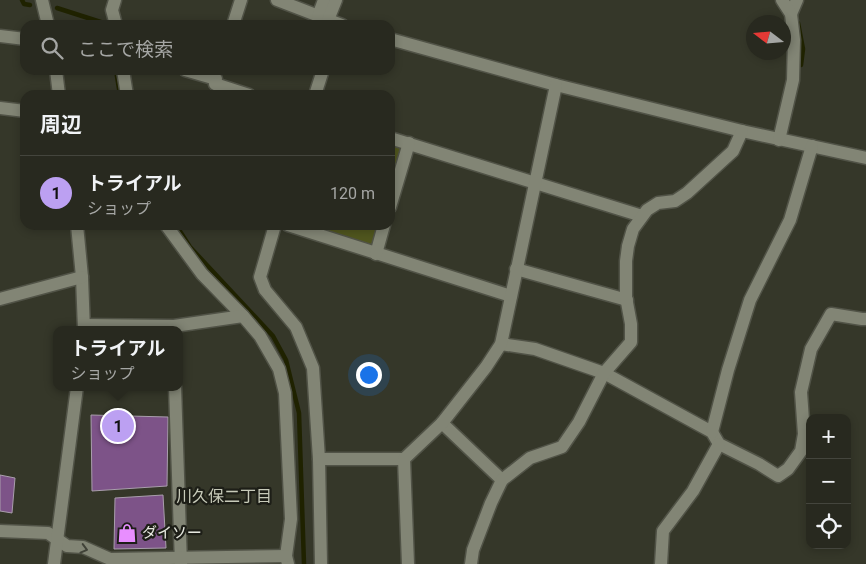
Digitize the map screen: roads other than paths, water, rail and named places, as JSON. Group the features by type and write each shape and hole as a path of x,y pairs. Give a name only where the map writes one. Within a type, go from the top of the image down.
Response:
{"street":[{"path":"42,0 47,20"},
{"path":"115,0 112,10 115,20"},
{"path":"235,20 241,0"},
{"path":"276,0 327,20"},
{"path":"324,0 331,20"},
{"path":"332,20 336,0"},
{"path":"779,140 793,80 794,40 790,14 782,0"},
{"path":"790,14 798,0"},
{"path":"0,36 20,38"},
{"path":"395,40 556,85 779,140 866,158"},
{"path":"57,75 58,90"},
{"path":"124,75 126,90"},
{"path":"198,75 236,90"},
{"path":"317,90 321,75"},
{"path":"319,458 404,459 442,423 486,367 501,344 556,85"},
{"path":"0,108 20,110"},
{"path":"471,564 473,550 502,480 530,458 562,447 579,422 604,373 631,342 626,261 633,229 647,210 658,203 675,201 687,193 733,151 742,131"},
{"path":"395,139 642,216"},
{"path":"395,190 409,143"},
{"path":"712,432 728,370 750,300 790,220 812,146"},
{"path":"77,230 85,326"},
{"path":"0,531 48,533 67,546 83,547 105,561 287,560 291,519 285,393 279,370 260,336 202,274 170,230"},
{"path":"274,230 260,277 265,290 296,327 313,368 319,458 321,564"},
{"path":"303,230 510,296"},
{"path":"376,254 383,230"},
{"path":"516,269 627,300"},
{"path":"0,299 82,276"},
{"path":"501,344 535,350 604,373 712,432 719,444 778,476 788,469 801,451 804,434 801,392 811,349 831,314 866,318"},
{"path":"183,326 243,316"},
{"path":"54,564 76,391"},
{"path":"175,391 180,561"},
{"path":"442,423 502,480"},
{"path":"661,564 663,531 693,491 719,444"},
{"path":"404,459 408,564"}],"waterway":[{"path":"22,0 24,4 30,5"},
{"path":"57,8 94,20"},
{"path":"798,23 803,49 801,65"},
{"path":"117,75 119,90"},
{"path":"179,230 190,247 273,336 286,360 299,413 304,564"}],"place":[{"name":"トライアル","path":"118,426"},
{"name":"ダイソー","path":"127,533"}],"district":[{"name":"川久保二丁目","path":"224,496"}]}
